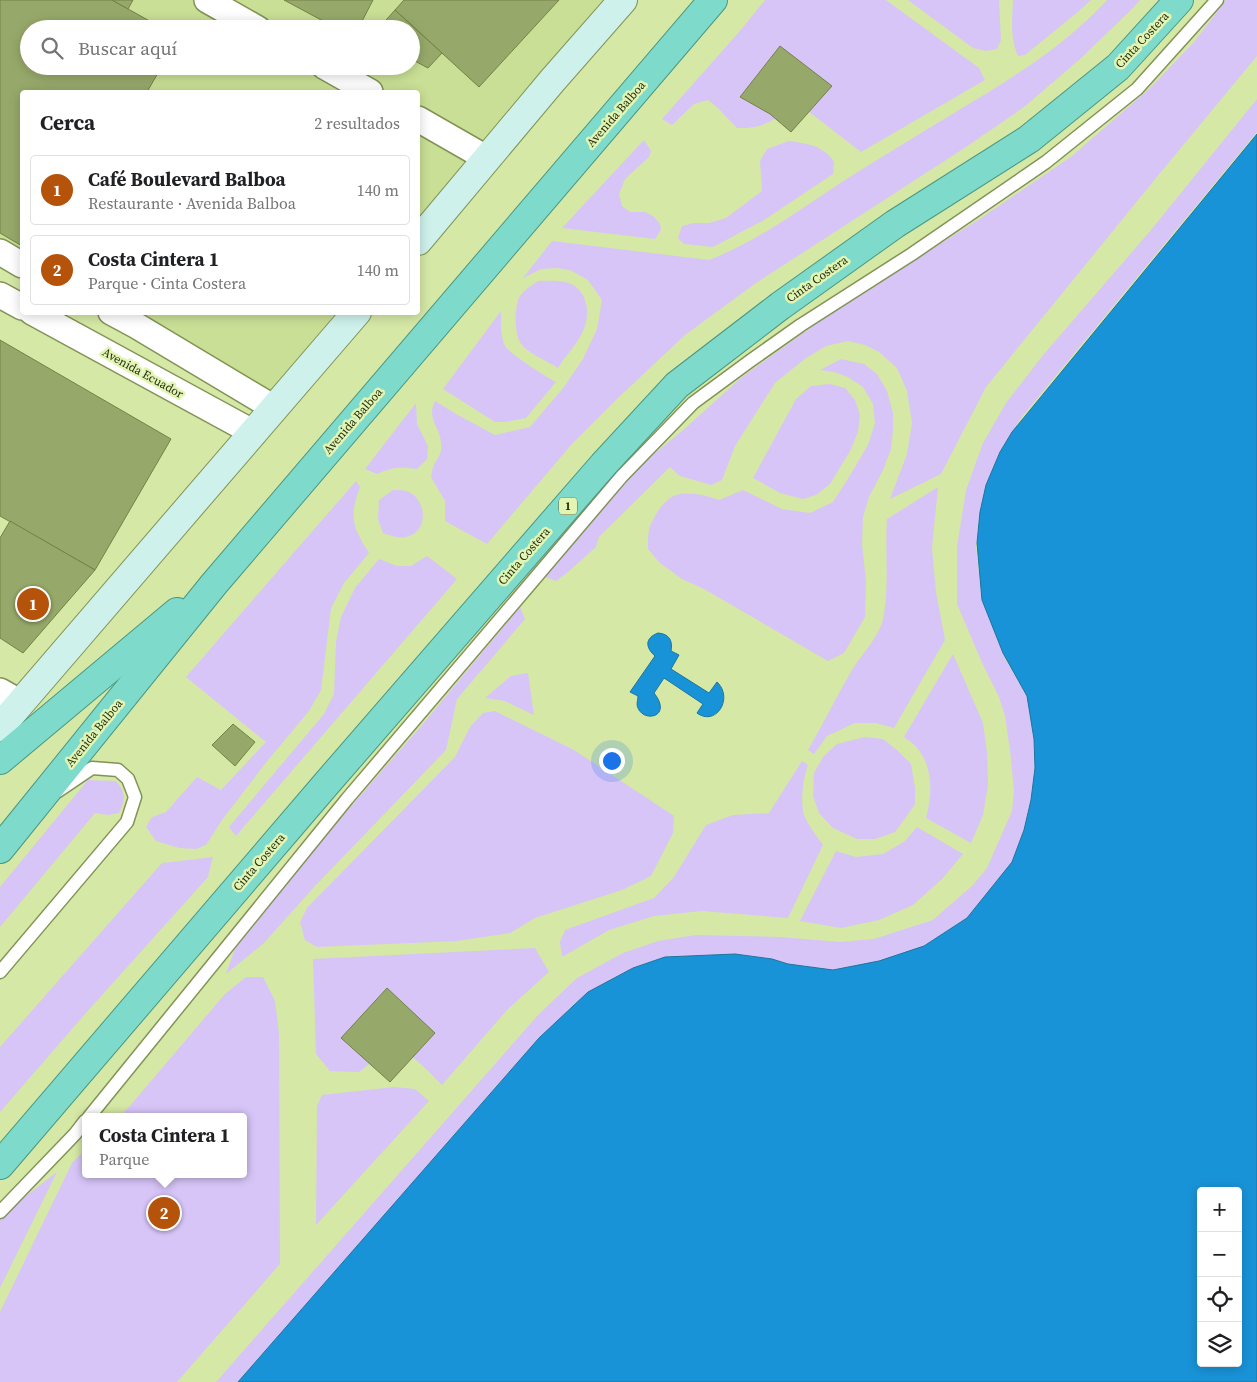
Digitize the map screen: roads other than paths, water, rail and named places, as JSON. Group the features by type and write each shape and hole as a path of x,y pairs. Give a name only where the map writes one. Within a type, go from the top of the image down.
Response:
{"highway":[{"name":"Avenida Balboa","path":"0,849 214,584 713,0"},
{"name":"Cinta Costera","path":"0,1165 328,782 578,494 677,385 780,306 896,224 1029,139 1118,68 1178,0"},
{"path":"0,760 168,619 214,584"}],"main road":[{"path":"420,240 486,158 623,0"},
{"path":"0,727 11,697 254,433 354,315"}],"street":[{"path":"207,0 242,20"},
{"path":"340,75 366,90"},
{"path":"420,120 486,158"},
{"path":"0,252 20,263"},
{"path":"0,295 20,306"},
{"name":"Avenida Ecuador","path":"38,315 254,433"},
{"path":"117,315 274,408"}],"lane":[{"path":"92,1113 347,799 622,476 693,403 801,325 912,254 1046,162 1137,89 1216,0"},
{"path":"0,972 127,822 135,797 128,779 118,770 92,768 35,806"},
{"path":"0,1212 82,1125"}],"water":[{"path":"1257,134 1257,1382 238,1382 539,1038 588,992 633,968 665,957 735,954 833,970 879,961 924,946 967,918 1012,862 1024,830 1031,800 1035,768 1034,739 1027,696 1003,653 982,600 977,543 980,512 986,485 1000,452 1012,432"},
{"path":"658,633 669,638 671,641 671,651 679,655 671,669 709,693 717,682 724,696 721,709 716,714 704,716 697,713 703,704 664,678 654,693 659,701 659,712 651,716 641,713 637,706 638,696 630,692 655,656 649,649 648,643 651,637"}],"place":[{"name":"Café Boulevard Balboa","path":"33,604"},
{"name":"Costa Cintera 1","path":"164,1213"}]}
